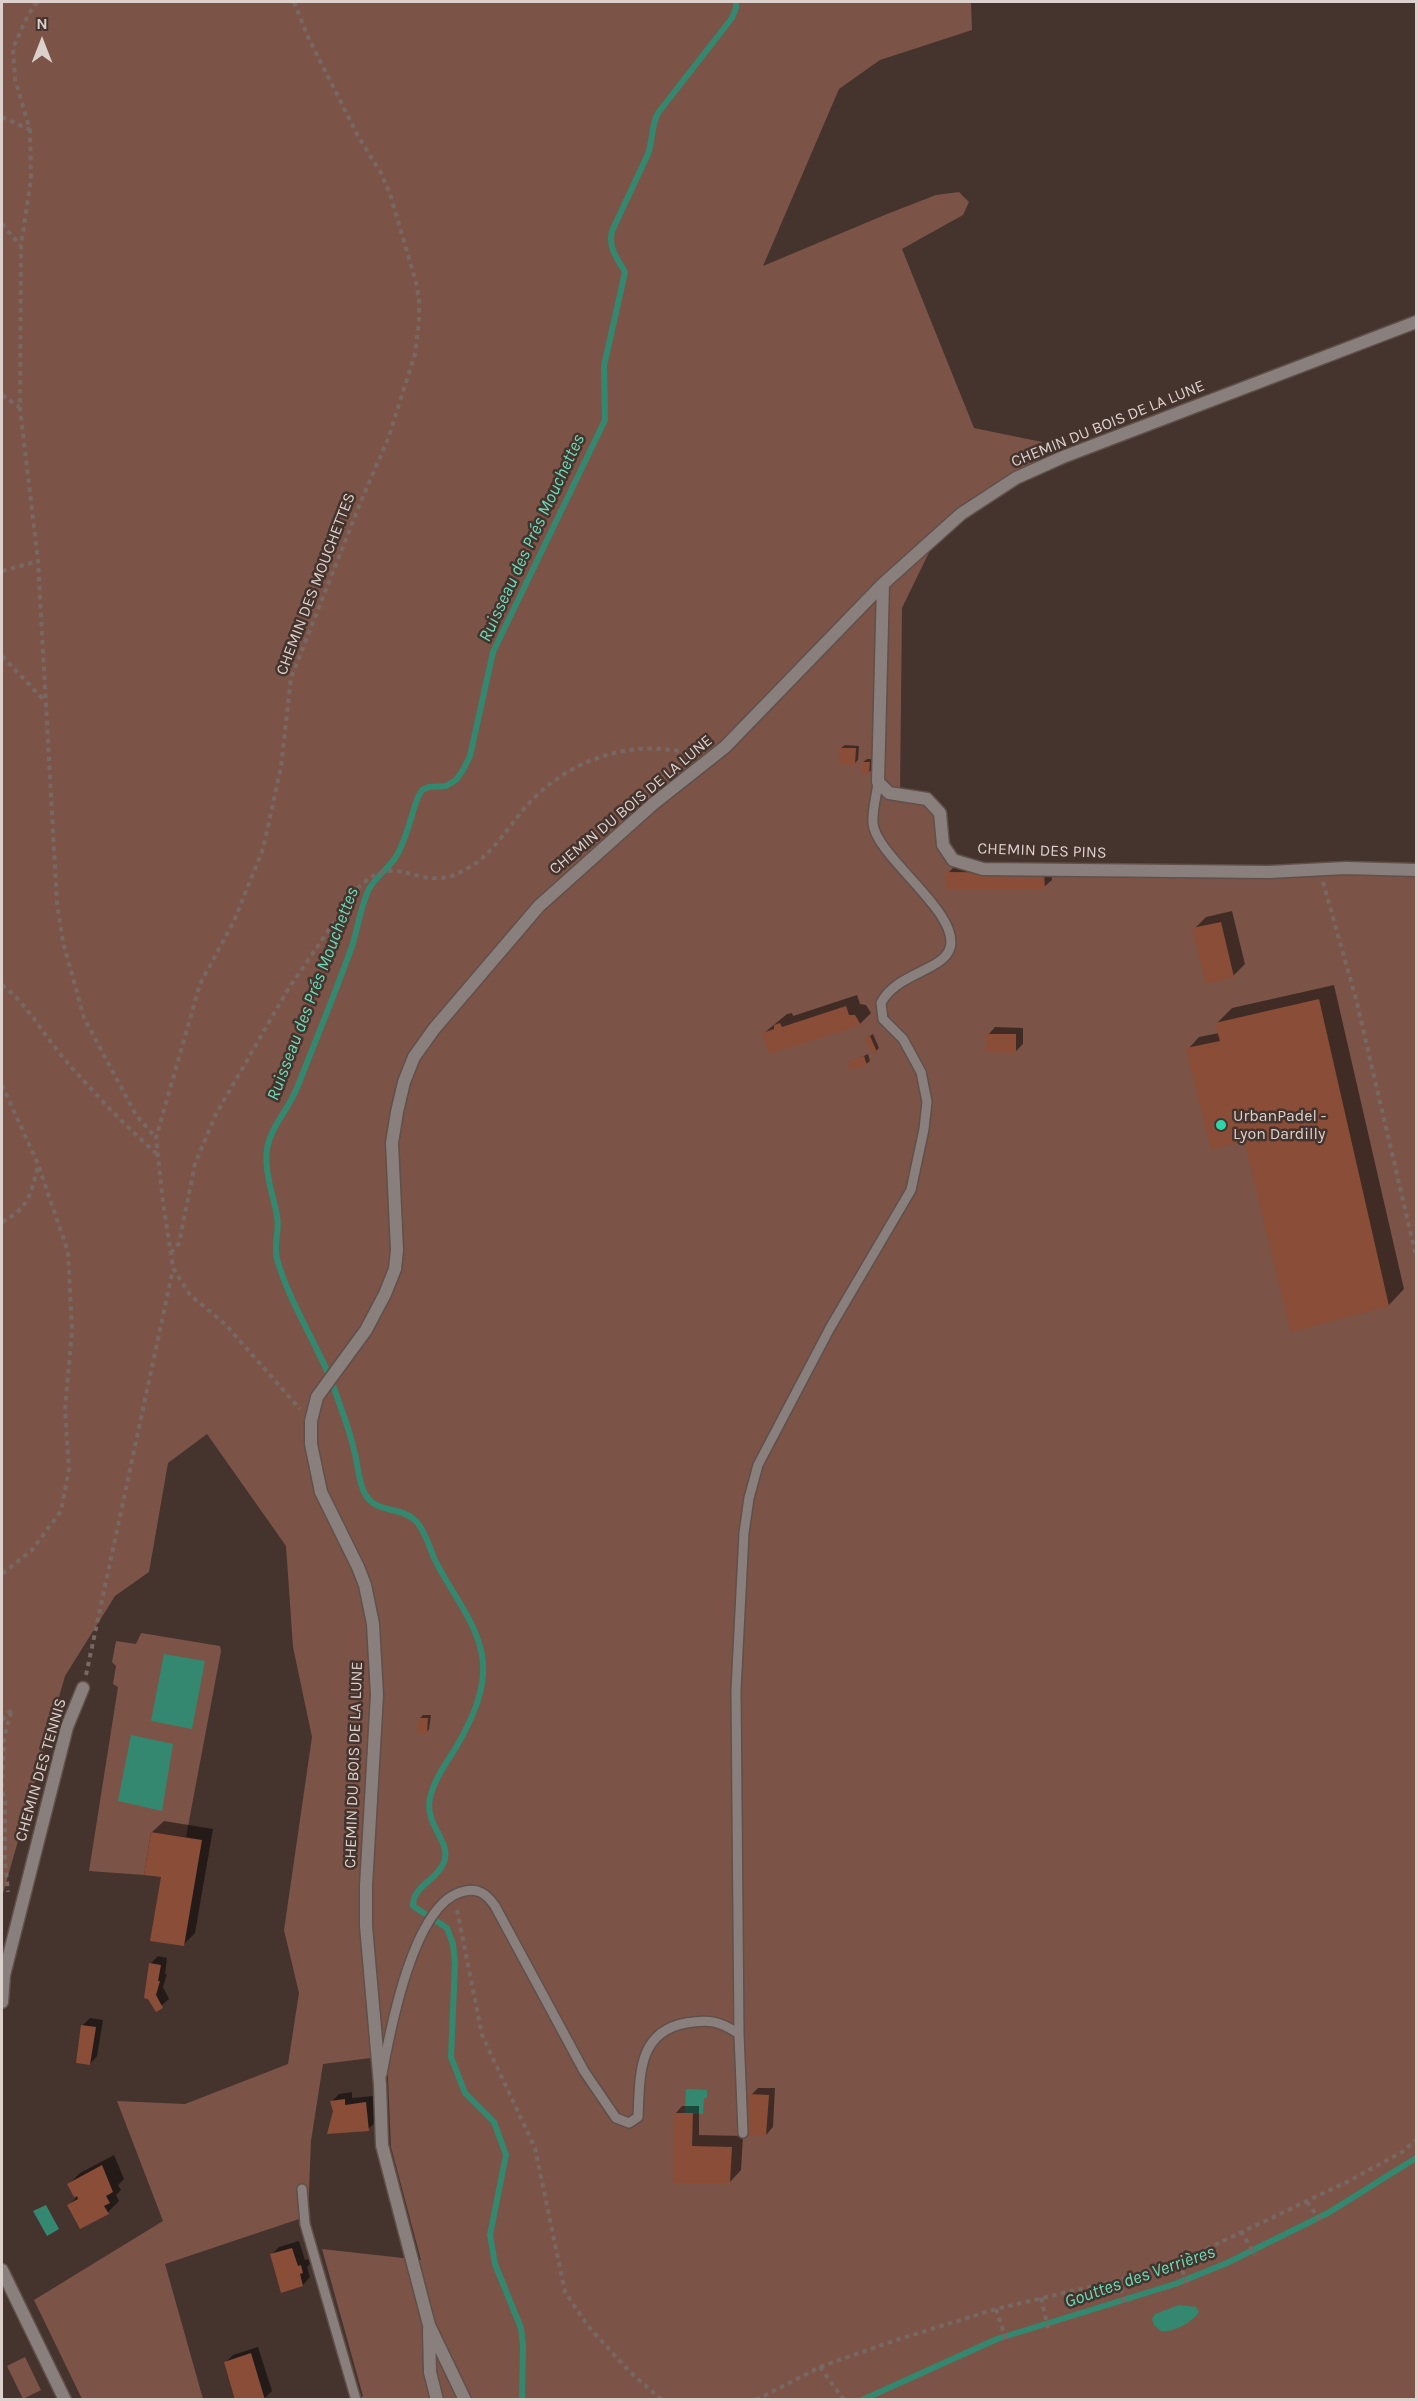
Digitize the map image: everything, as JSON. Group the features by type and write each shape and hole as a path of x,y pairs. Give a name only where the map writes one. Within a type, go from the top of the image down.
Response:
{"street":[{"name":"CHEMIN DU BOIS DE LA LUNE","path":"465,2400 429,2325 382,2145 380,2085 366,1926 366,1886 377,1695 373,1624 365,1585 358,1567 321,1492 311,1444 311,1421 316,1400 366,1330 395,1269 397,1250 392,1143 404,1082 414,1057 434,1029 539,906 653,804 707,762 772,700 882,584 961,514 1016,478 1063,457 1416,322"},
{"path":"879,782 882,584"},
{"name":"CHEMIN DES PINS","path":"879,782 889,793 927,799 940,813 943,845 953,860 983,868 1269,872 1416,870"},
{"name":"CHEMIN DES TENNIS","path":"2,2002 4,1975 67,1727 83,1688"},
{"path":"2,2270 65,2400"},
{"path":"429,2325 430,2372 437,2400"}],"lane":[{"path":"742,2133 736,1690 744,1533 749,1498 758,1465 830,1328 910,1190 924,1130 927,1102 921,1072 903,1039 882,1019 881,1003 894,985 943,960 950,950 951,941 941,915 882,845 872,824 879,782"},
{"path":"380,2085 393,2014 409,1965 425,1928 440,1906 454,1894 470,1890 486,1893 495,1906 584,2071 616,2118 628,2123 638,2117 640,2084 646,2051 658,2034 672,2026 699,2021 722,2023 739,2034"},
{"path":"302,2189 305,2224 356,2400"}],"path":[{"path":"37,2 28,15 13,48 15,79 30,130 30,179 21,246 20,408 38,561 57,903 63,942 84,1018 136,1115 156,1138"},
{"name":"CHEMIN DES MOUCHETTES","path":"294,2 308,37 390,194 416,282 419,322 415,354 388,439 291,678 281,767 263,849 234,921 200,984 156,1138 173,1268 190,1295 225,1324 311,1421"},
{"path":"2,117 30,130"},
{"path":"2,224 21,246"},
{"path":"2,395 20,408"},
{"path":"2,571 38,561"},
{"path":"2,656 46,702"},
{"path":"171,1254 179,1243 195,1164 215,1116 287,991 356,890 366,880 375,874 390,870 431,877 450,877 474,866 541,792 567,771 591,760 627,750 653,748 686,752 707,762"},
{"path":"1320,870 1356,999 1416,1256"},
{"path":"2,985 16,996 59,1053 113,1114 157,1155"},
{"path":"2,1085 38,1164 68,1252 72,1330 65,1410 69,1468 61,1511 32,1550 2,1574"},
{"path":"2,1222 21,1210 31,1195 38,1164"},
{"path":"83,1688 173,1268"},
{"path":"2,1720 12,1709 4,1738 2,1788 5,1802 5,1861 9,1894"},
{"path":"454,1894 482,2035 535,2148 565,2292 588,2326 628,2371 662,2400"},
{"path":"756,2400 820,2367 996,2309 1119,2280 1179,2262 1306,2202 1402,2152 1416,2140"},
{"path":"1306,2202 1323,2224"},
{"path":"1241,2232 1256,2255"},
{"path":"1179,2262 1187,2283"},
{"path":"1119,2280 1124,2304"},
{"path":"1041,2298 1044,2319 1048,2328"},
{"path":"996,2309 1007,2342"},
{"path":"820,2367 844,2399"}],"shaded area":[{"path":"2,2 971,2 972,30 880,60 839,89 763,266 936,195 959,192 969,202 963,215 902,249 974,428 1042,442 1039,468 937,536 902,608 900,795 927,799 940,813 953,860 983,869 1416,870 1416,2399 359,2399 363,2396 322,2249 421,2260 391,2147 387,2056 323,2064 311,2141 308,2216 165,2264 203,2399 82,2399 34,2300 163,2221 117,2101 185,2104 288,2064 299,1993 284,1930 312,1737 293,1647 286,1546 207,1434 168,1463 149,1572 115,1596 65,1676 2,1897"},
{"path":"141,1633 220,1646 221,1651 186,1837 151,1832 144,1875 89,1871 118,1687 113,1684 116,1666 112,1662 116,1641 136,1644"},
{"path":"164,1654 205,1661 192,1729 151,1721"},
{"path":"131,1735 173,1744 162,1811 118,1801"},
{"path":"686,2089 707,2090 703,2114 685,2113"},
{"path":"46,2205 59,2229 47,2236 33,2211"},
{"path":"1179,2305 1196,2307 1199,2312 1177,2329 1161,2331 1154,2325 1152,2319 1155,2314"},
{"path":"25,2357 41,2390 23,2399 7,2366"}],"building":[{"path":"840,748 856,748 855,765 839,764"},
{"path":"862,762 870,762 869,773 862,774"},
{"path":"946,872 1044,873 1045,889 946,889"},
{"path":"1221,922 1234,977 1206,984 1192,928"},
{"path":"1319,999 1389,1306 1291,1332 1244,1141 1211,1150 1186,1048 1220,1041 1215,1023"},
{"path":"846,1006 849,1015 855,1015 861,1025 769,1054 762,1033 774,1029 774,1025 780,1023 782,1027"},
{"path":"986,1034 1016,1034 1016,1053 986,1052"},
{"path":"870,1036 877,1052 872,1054 865,1038"},
{"path":"864,1056 867,1065 850,1070 848,1061"},
{"path":"419,1718 428,1718 427,1734 417,1733"},
{"path":"151,1832 202,1840 184,1946 150,1941 161,1877 144,1875"},
{"path":"149,1963 161,1965 156,1995 163,2008 156,2012 148,1999 144,1998"},
{"path":"81,2025 96,2027 90,2065 76,2063"},
{"path":"749,2094 769,2095 766,2136 748,2135"},
{"path":"345,2099 345,2105 366,2102 369,2131 327,2134 333,2111 330,2101"},
{"path":"673,2113 693,2113 692,2146 732,2147 730,2183 673,2183"},
{"path":"102,2165 113,2192 106,2196 110,2203 104,2206 109,2214 80,2229 67,2205 78,2199 77,2196 74,2197 67,2184"},
{"path":"292,2248 298,2266 301,2265 303,2273 300,2274 303,2286 281,2293 270,2254"},
{"path":"251,2353 265,2400 235,2400 224,2362"}],"waterway":[{"name":"Ruisseau des Prés Mouchettes","path":"522,2400 521,2328 495,2264 490,2235 506,2155 494,2122 465,2093 451,2057 455,1963 453,1944 447,1928 413,1906 417,1893 436,1874 444,1862 444,1847 431,1817 430,1798 437,1779 461,1739 477,1704 483,1679 482,1655 474,1630 441,1572 419,1525 410,1516 375,1504 364,1492 351,1440 334,1388 291,1297 277,1259 278,1222 266,1158 272,1133 297,1088 331,1002 351,949 369,889 397,855 422,790 429,787 446,786 456,780 470,756 493,652 605,420 604,366 625,272 612,248 612,231 648,154 658,113 732,18 736,2"},
{"name":"Gouttes des Verrières","path":"862,2400 997,2339 1175,2284 1227,2263 1328,2213 1416,2158"}],"place":[{"name":"UrbanPadel - Lyon Dardilly","path":"1221,1125"}]}
